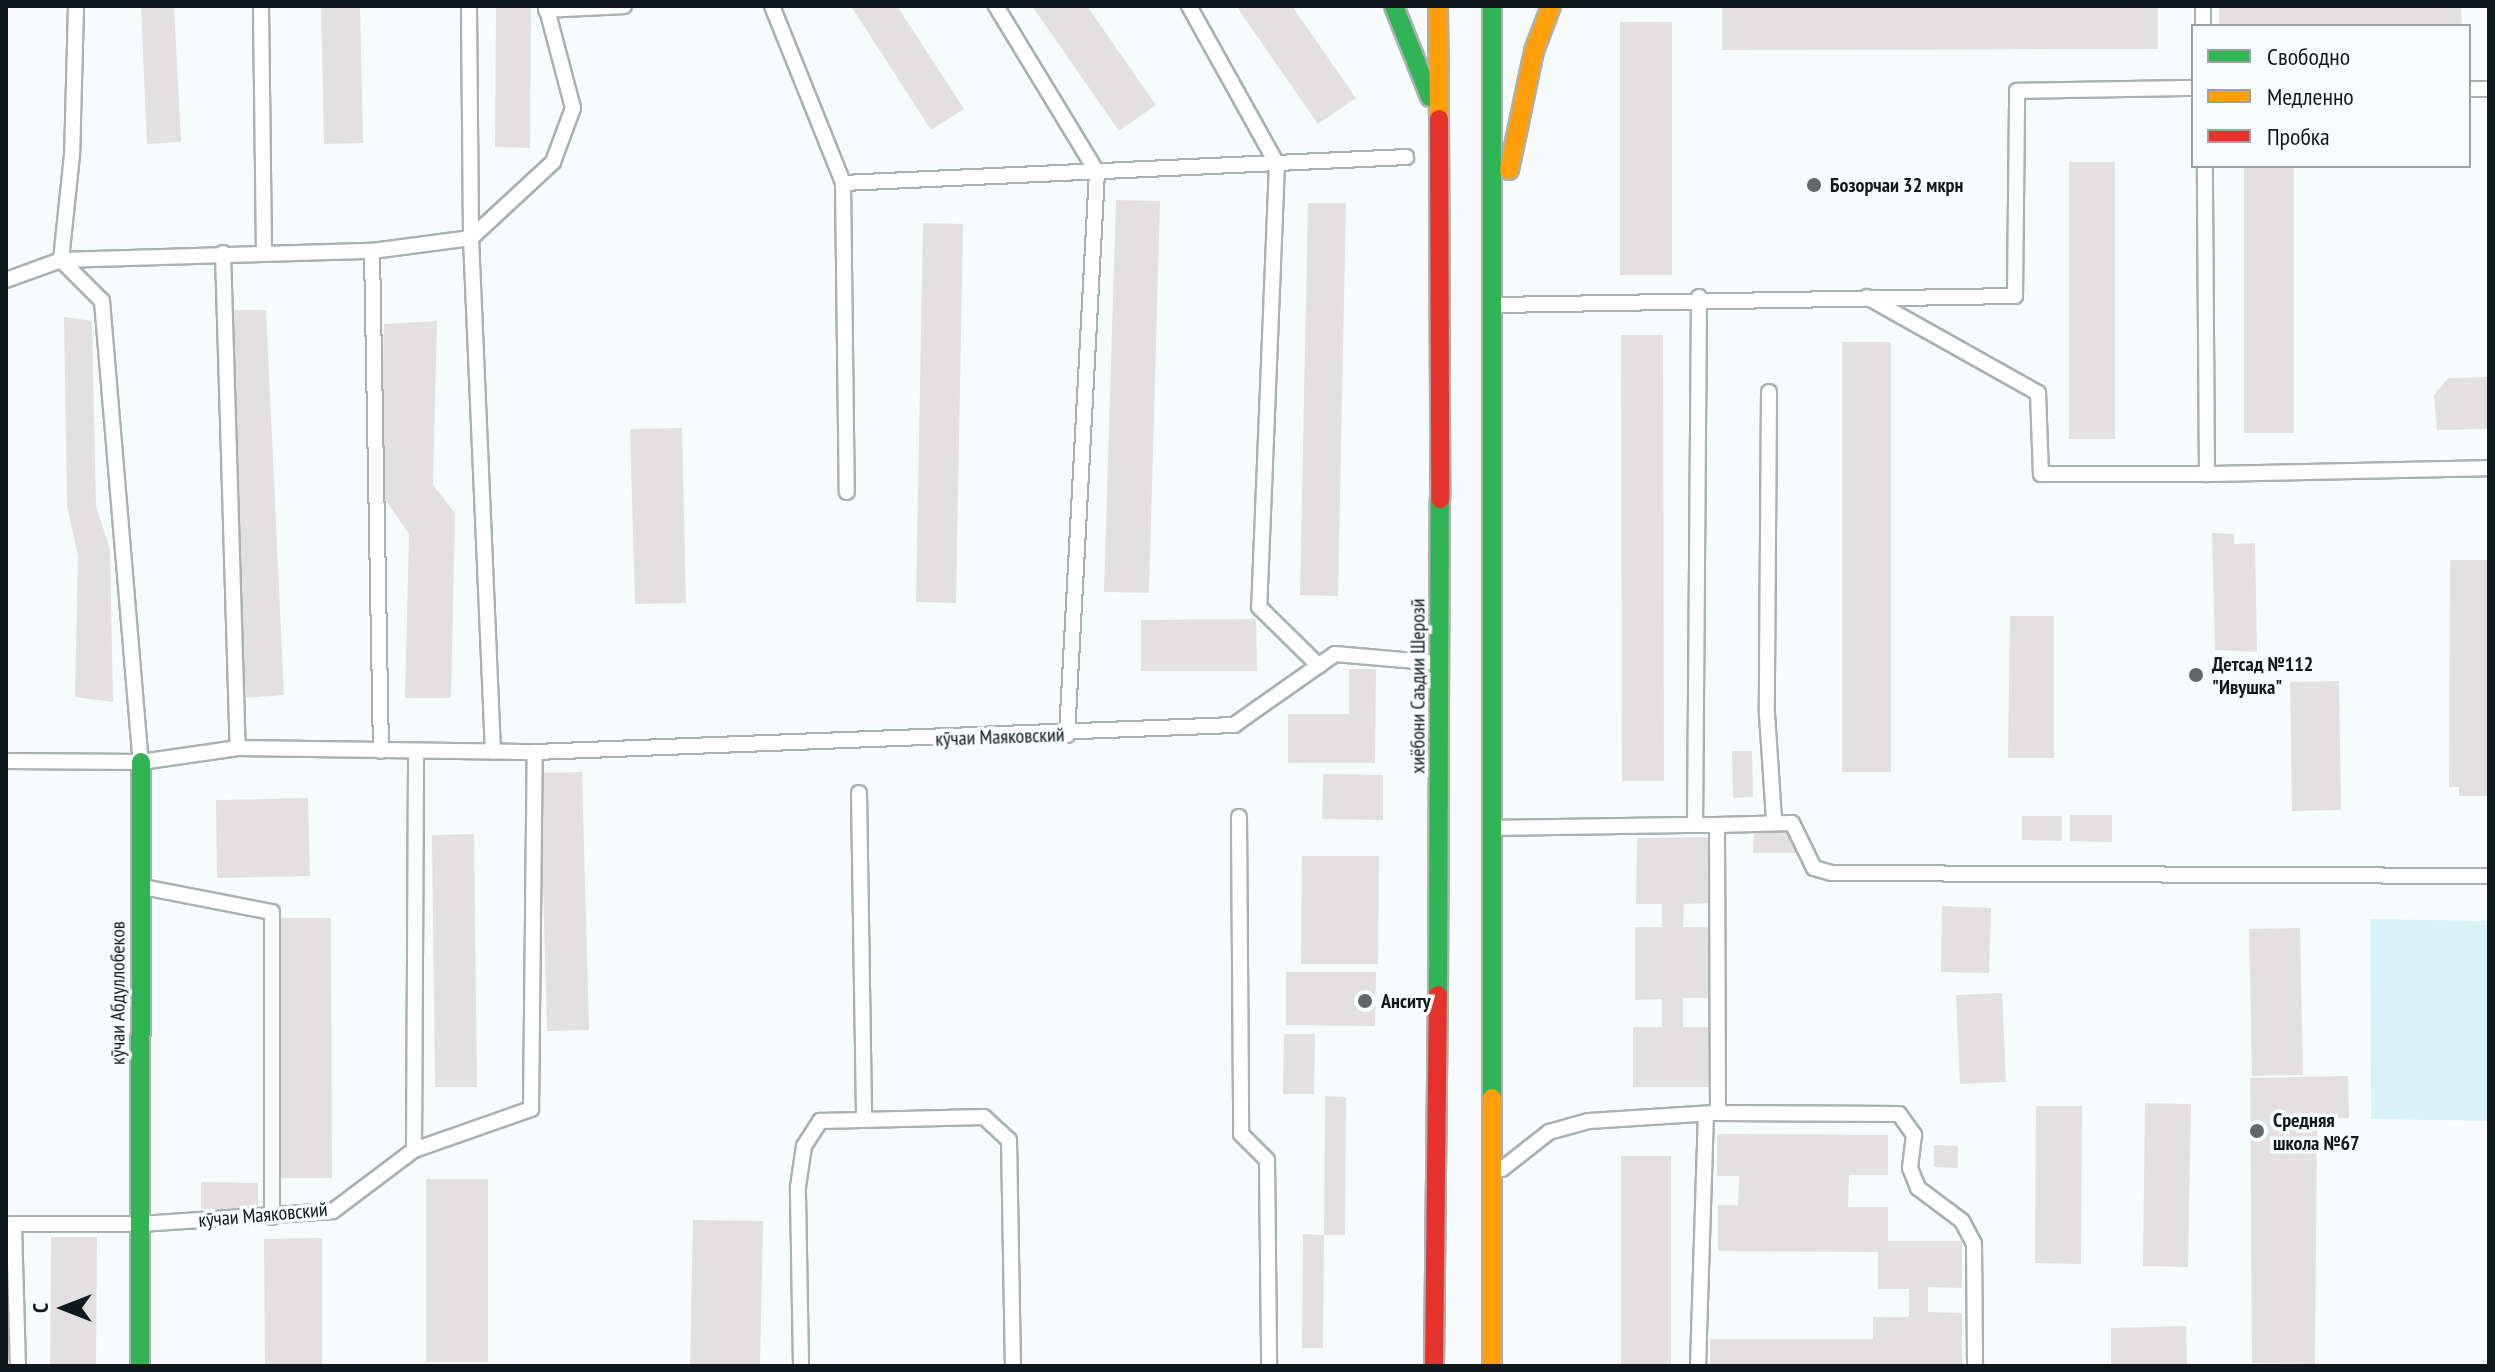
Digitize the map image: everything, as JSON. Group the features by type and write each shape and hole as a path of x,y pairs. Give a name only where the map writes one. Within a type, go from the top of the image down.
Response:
{"main road":[{"path":"1394,6 1439,118"},
{"name":"хиёбони Саъдии Шерозӣ","path":"1434,1366 1441,663 1438,6"},
{"path":"1492,6 1492,1366"},
{"path":"1492,221 1551,6"},
{"name":"кӯчаи Абдуллобеков","path":"140,1366 141,762"}],"lane":[{"path":"61,260 72,155 76,6"},
{"path":"261,6 264,250"},
{"path":"469,6 471,238 493,752"},
{"path":"6,280 61,260 264,250 372,251 471,238 553,162 573,108 546,8 624,6"},
{"path":"772,6 843,183 847,492"},
{"path":"996,6 1097,172 1067,735"},
{"path":"1189,6 1277,164 1259,607 1319,666"},
{"path":"1493,306 1699,297 2015,296 2017,91 2191,88"},
{"path":"843,183 1406,157"},
{"path":"2205,168 2207,474"},
{"path":"372,251 381,751"},
{"path":"223,253 238,748"},
{"path":"61,260 102,301 141,762"},
{"path":"1695,825 1699,297"},
{"path":"1866,297 2038,393 2041,474 2489,468"},
{"path":"1769,392 1767,714 1774,819"},
{"name":"кӯчаи Маяковский","path":"6,761 141,762 238,748 535,752 1067,735 1234,725 1335,654 1441,663"},
{"path":"414,1150 416,752"},
{"name":"кӯчаи Маяковский","path":"141,1224 333,1211 414,1150 531,1109 535,752"},
{"path":"859,793 864,1120"},
{"path":"1239,817 1241,1134 1267,1160 1269,1366"},
{"path":"1493,828 1717,825 1774,819 1792,823 1814,868 1831,873 2489,876"},
{"path":"1698,1366 1712,1113 1717,825"},
{"path":"140,886 272,912 272,1217"},
{"path":"1492,1179 1549,1132 1589,1121 1712,1113 1899,1114 1914,1135 1912,1179 1962,1221 1974,1244 1975,1366"},
{"path":"801,1366 798,1187 804,1146 820,1121 984,1117 1009,1140 1013,1366"},
{"path":"18,1366 10,1224 141,1224"}],"shaded area":[{"path":"2370,919 2489,921 2489,1121 2371,1119"}],"building":[{"path":"141,6 174,6 181,142 147,144"},
{"path":"321,6 360,6 363,143 324,144"},
{"path":"496,6 531,6 530,148 495,147"},
{"path":"851,6 897,6 964,109 931,130"},
{"path":"1032,6 1087,6 1156,105 1119,131"},
{"path":"1236,6 1292,6 1356,98 1318,124"},
{"path":"1722,6 2158,6 2158,49 1722,50"},
{"path":"2219,6 2461,6 2462,24 2219,24"},
{"path":"1620,22 1672,22 1672,275 1620,275"},
{"path":"2069,162 2115,162 2115,439 2069,439"},
{"path":"2244,168 2294,168 2294,433 2244,433"},
{"path":"1116,200 1160,201 1149,593 1104,592"},
{"path":"1308,203 1346,203 1338,596 1300,595"},
{"path":"923,223 963,224 956,603 916,602"},
{"path":"230,310 266,310 284,695 242,698"},
{"path":"64,317 92,321 96,506 110,549 113,702 75,697 78,556 67,506"},
{"path":"437,321 433,485 455,513 451,698 405,698 409,534 380,492 384,324"},
{"path":"1621,335 1663,335 1664,781 1622,781"},
{"path":"1842,342 1891,342 1891,772 1842,772"},
{"path":"2489,377 2489,429 2437,430 2434,395 2448,378"},
{"path":"682,428 686,603 635,604 630,429"},
{"path":"2212,533 2234,534 2234,544 2255,543 2257,652 2215,650"},
{"path":"2450,560 2489,560 2489,796 2459,796 2459,787 2449,787"},
{"path":"2010,616 2054,616 2054,758 2008,758"},
{"path":"1256,619 1257,671 1141,671 1141,620"},
{"path":"1349,669 1376,669 1375,763 1288,763 1288,714 1349,714"},
{"path":"2339,681 2341,810 2292,811 2290,682"},
{"path":"1732,751 1752,751 1753,797 1733,798"},
{"path":"582,772 589,1030 547,1031 540,773"},
{"path":"1323,774 1383,775 1383,820 1322,819"},
{"path":"308,798 310,876 217,878 216,800"},
{"path":"2070,815 2112,815 2112,842 2070,841"},
{"path":"2022,816 2062,816 2062,841 2022,840"},
{"path":"1754,832 1795,832 1795,853 1753,853"},
{"path":"474,834 477,1087 435,1087 432,835"},
{"path":"1715,837 1715,903 1684,904 1683,927 1715,927 1715,998 1683,998 1683,1027 1717,1027 1717,1087 1633,1087 1633,1027 1662,1027 1662,999 1635,1000 1635,927 1662,927 1662,904 1636,904 1637,838"},
{"path":"1302,856 1379,856 1378,964 1301,964"},
{"path":"1942,906 1991,908 1989,973 1941,972"},
{"path":"279,918 331,918 332,1178 281,1178"},
{"path":"2300,928 2303,1075 2252,1076 2249,929"},
{"path":"1286,972 1376,972 1375,1026 1286,1025"},
{"path":"2002,993 2006,1082 1960,1084 1956,995"},
{"path":"1284,1034 1315,1034 1314,1094 1283,1094"},
{"path":"2348,1076 2349,1118 2272,1120 2317,1121 2315,1364 2252,1363 2250,1078"},
{"path":"1325,1096 1346,1097 1345,1235 1324,1235"},
{"path":"2145,1103 2191,1104 2188,1267 2143,1266"},
{"path":"2036,1106 2082,1106 2081,1264 2035,1263"},
{"path":"1717,1134 1888,1135 1888,1175 1849,1175 1848,1207 1888,1207 1888,1241 1962,1241 1962,1288 1928,1287 1928,1312 1962,1313 1962,1364 1710,1366 1710,1339 1873,1339 1873,1317 1909,1317 1909,1289 1878,1289 1878,1252 1718,1251 1718,1205 1738,1205 1739,1176 1717,1176"},
{"path":"1934,1145 1958,1146 1958,1168 1934,1167"},
{"path":"1621,1156 1671,1156 1671,1366 1621,1366"},
{"path":"426,1179 488,1179 488,1362 426,1362"},
{"path":"201,1182 258,1183 258,1210 201,1209"},
{"path":"693,1220 763,1221 760,1366 690,1366"},
{"path":"1303,1234 1324,1235 1323,1348 1302,1348"},
{"path":"51,1237 97,1237 96,1366 50,1366"},
{"path":"322,1238 322,1366 265,1366 264,1239"},
{"path":"2186,1326 2187,1366 2111,1366 2111,1328"}],"traffic: fast":[{"path":"1394,6 1430,97"},
{"path":"1492,6 1492,1098"},
{"path":"1438,995 1440,499"},
{"path":"140,1366 141,762"}],"traffic: slow":[{"path":"1438,6 1439,119"},
{"path":"1509,170 1534,51 1551,6"},
{"path":"1492,1098 1492,1366"}],"traffic: jam":[{"path":"1439,119 1440,499"},
{"path":"1434,1366 1438,995"}],"place":[{"name":"Бозорчаи 32 мкрн","path":"1814,185"},
{"name":"Детсад №112 \"Ивушка\"","path":"2196,675"},
{"name":"Анситу","path":"1365,1001"},
{"name":"Средняя школа №67","path":"2257,1131"}]}
